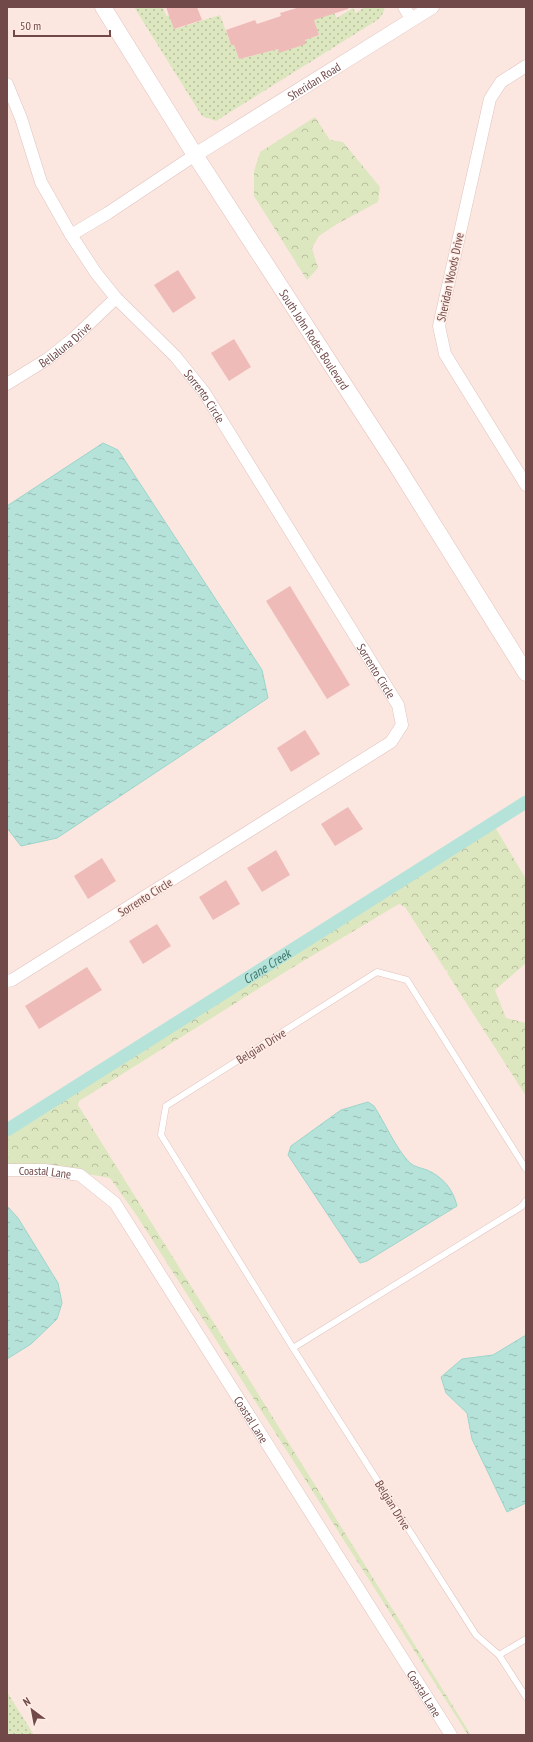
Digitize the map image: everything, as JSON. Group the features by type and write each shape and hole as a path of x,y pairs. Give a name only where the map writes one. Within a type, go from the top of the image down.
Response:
{"main road":[{"name":"South John Rodes Boulevard","path":"103,7 195,155 396,463 526,673"}],"street":[{"path":"404,7 412,20"},
{"name":"Sheridan Road","path":"195,155 431,7"},
{"name":"Sheridan Woods Drive","path":"526,66 501,82 490,99 439,326 445,354 526,485"},
{"name":"Sorrento Circle","path":"7,84 21,118 41,182 71,235 96,273 116,298 175,356 204,392 398,705 402,725 391,742 12,980 7,981"},
{"path":"71,235 108,213 195,155"},
{"name":"Bellaluna Drive","path":"7,384 49,358 74,338 116,298"},
{"name":"Coastal Lane","path":"7,1170 44,1170 80,1175 115,1203 452,1735"}],"lane":[{"name":"Belgian Drive","path":"526,1169 407,980 377,972 166,1106 161,1135 476,1635 499,1655 526,1697"},
{"path":"294,1348 521,1207 526,1201"},
{"path":"499,1655 526,1639"}],"green space":[{"path":"134,7 163,7 166,16 169,15 175,29 220,15 231,45 234,45 239,59 278,49 319,35 314,20 331,8 337,18 353,8 356,13 365,7 385,7 379,19 216,121 202,116"},
{"path":"315,117 330,140 343,142 380,187 378,202 337,224 319,236 312,248 318,268 307,280 254,196 254,171 260,152"},
{"path":"495,827 526,879 526,963 495,990 506,1018 526,1023 526,1096 447,973 448,970 446,971 405,907 399,904 290,969 79,1101 78,1105 471,1735 468,1735 137,1216 110,1178 43,1166 7,1169 7,1135 85,1079"},
{"path":"7,1692 34,1735 7,1735"}],"water":[{"path":"103,443 118,450 262,670 268,698 57,838 21,846 7,828 7,506"},
{"path":"368,1102 374,1106 395,1143 405,1157 412,1164 438,1176 450,1189 457,1206 367,1261 360,1263 288,1155 291,1146 341,1110"},
{"path":"7,1206 18,1218 58,1283 62,1303 57,1319 31,1344 7,1359"},
{"path":"526,1335 526,1503 507,1512 472,1439 467,1413 446,1393 441,1377 462,1359 493,1355"}],"building":[{"path":"166,7 197,7 202,20 174,29"},
{"path":"300,7 348,7 348,9 314,20 319,35 305,40 306,44 279,53 278,49 239,59 234,45 231,45 226,30 255,20 257,24 281,16 280,13"},
{"path":"178,270 196,298 173,313 154,285"},
{"path":"234,339 251,367 229,381 211,353"},
{"path":"290,586 350,685 327,699 266,601"},
{"path":"305,730 320,754 291,772 277,748"},
{"path":"348,807 363,829 335,846 321,824"},
{"path":"276,850 290,875 262,892 247,868"},
{"path":"102,858 116,881 88,899 74,876"},
{"path":"226,880 240,904 213,920 199,897"},
{"path":"157,924 171,946 143,964 129,941"},
{"path":"87,967 102,990 39,1029 25,1006"}],"waterway":[{"name":"Crane Creek","path":"7,1130 526,802"}]}
